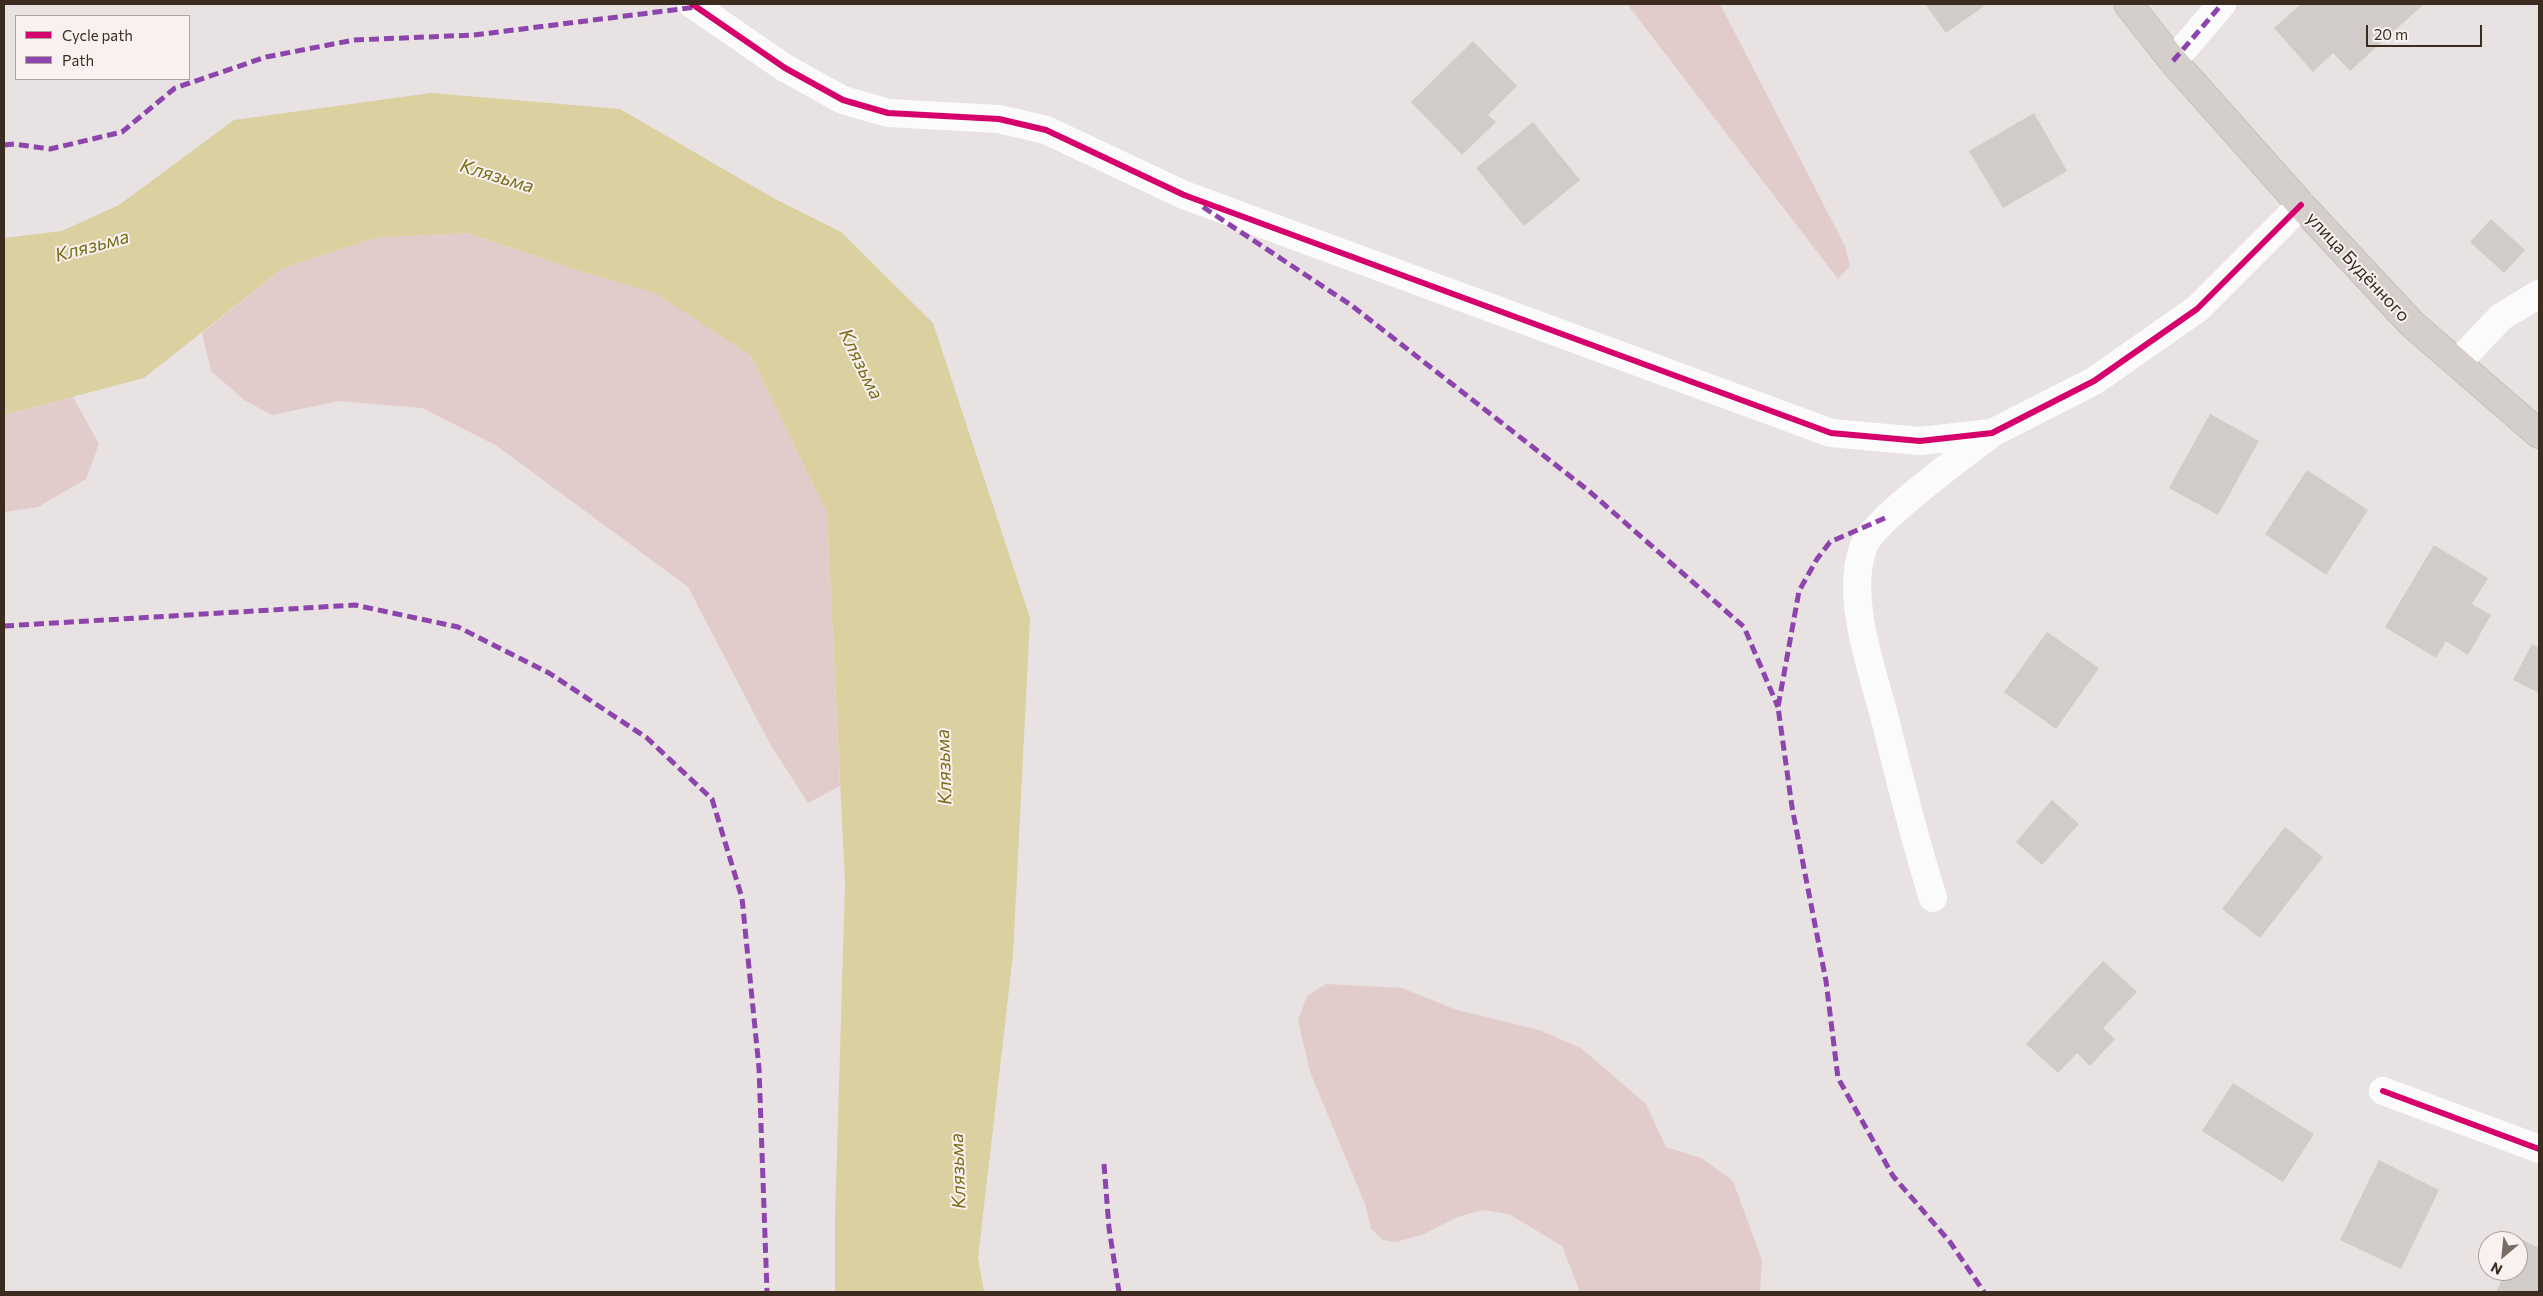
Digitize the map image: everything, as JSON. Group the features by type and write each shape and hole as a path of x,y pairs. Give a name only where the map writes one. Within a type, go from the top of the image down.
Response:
{"main road":[{"name":"улица Будённого","path":"2128,4 2173,61 2301,205 2412,324 2539,434"}],"street":[{"path":"692,4 785,68 843,100 888,113 1000,119 1046,130 1184,195 1831,433 1920,441 1992,432"},
{"path":"2173,61 2222,4"},
{"path":"1933,898 1914,838 1860,622 1857,585 1863,547 1885,518 1992,432 2094,381 2198,309 2301,205"},
{"path":"2457,363 2501,317 2539,294"},
{"path":"2383,1091 2539,1149"}],"shaded area":[{"path":"1627,4 1720,4 1845,246 1850,266 1838,279"},
{"path":"466,233 579,271 655,293 751,356 827,513 840,786 808,803 770,744 688,587 497,446 422,408 339,401 272,415 244,400 211,371 202,333 283,268 375,238"},
{"path":"73,397 99,444 86,479 38,507 4,512 4,415"},
{"path":"1326,984 1402,988 1457,1010 1539,1030 1581,1048 1646,1104 1666,1147 1701,1158 1733,1181 1762,1260 1760,1292 1580,1292 1562,1246 1509,1214 1483,1210 1457,1217 1424,1234 1396,1242 1383,1240 1371,1229 1365,1204 1310,1072 1298,1020 1307,996"}],"water":[{"name":"Клязьма","path":"431,93 620,109 775,199 841,232 933,323 1030,618 1013,955 978,1258 984,1292 835,1292 835,1219 845,883 827,513 751,356 655,293 579,271 467,233 375,238 283,268 144,378 4,415 4,238 62,231 119,205 234,120"}],"building":[{"path":"1925,4 1987,4 1946,33"},
{"path":"2301,4 2424,4 2350,71 2333,53 2313,72 2274,28"},
{"path":"1473,41 1517,86 1488,115 1496,122 1462,155 1411,102"},
{"path":"2034,113 2067,171 2003,208 1969,151"},
{"path":"1533,122 1580,180 1524,226 1476,168"},
{"path":"2491,219 2525,250 2504,273 2470,242"},
{"path":"2210,414 2259,441 2218,515 2169,488"},
{"path":"2307,470 2368,510 2326,575 2265,534"},
{"path":"2434,545 2488,578 2472,604 2491,615 2468,655 2446,641 2436,658 2385,627"},
{"path":"2047,632 2099,668 2056,729 2004,692"},
{"path":"2532,644 2539,648 2539,693 2513,680"},
{"path":"2052,800 2079,824 2042,865 2016,842"},
{"path":"2285,827 2323,857 2260,938 2222,909"},
{"path":"2103,961 2137,992 2103,1028 2115,1039 2090,1066 2077,1053 2058,1073 2026,1044"},
{"path":"2233,1083 2314,1134 2283,1182 2202,1131"},
{"path":"2379,1160 2439,1190 2401,1269 2340,1240"},
{"path":"2528,1242 2539,1248 2539,1292 2496,1292 2501,1281 2528,1281"}],"marked path":[{"path":"2173,61 2222,4"},
{"path":"4,145 14,144 50,149 122,132 175,88 266,57 354,40 474,35 697,7"},
{"path":"1203,207 1351,305 1589,491 1744,627 1778,707"},
{"path":"1885,518 1830,542 1817,559 1799,591 1778,707 1792,807 1826,981 1838,1078 1893,1176 1950,1242 1984,1292"},
{"path":"4,626 355,605 458,627 549,673 647,738 712,799 742,898 759,1068 767,1292"},
{"path":"1104,1164 1109,1228 1119,1292"}],"cycle path":[{"path":"692,4 785,68 843,100 888,113 999,119 1046,130 1184,195 1831,433 1920,441 1992,433 2094,381 2197,309 2301,205"},
{"path":"2383,1091 2539,1149"}]}
